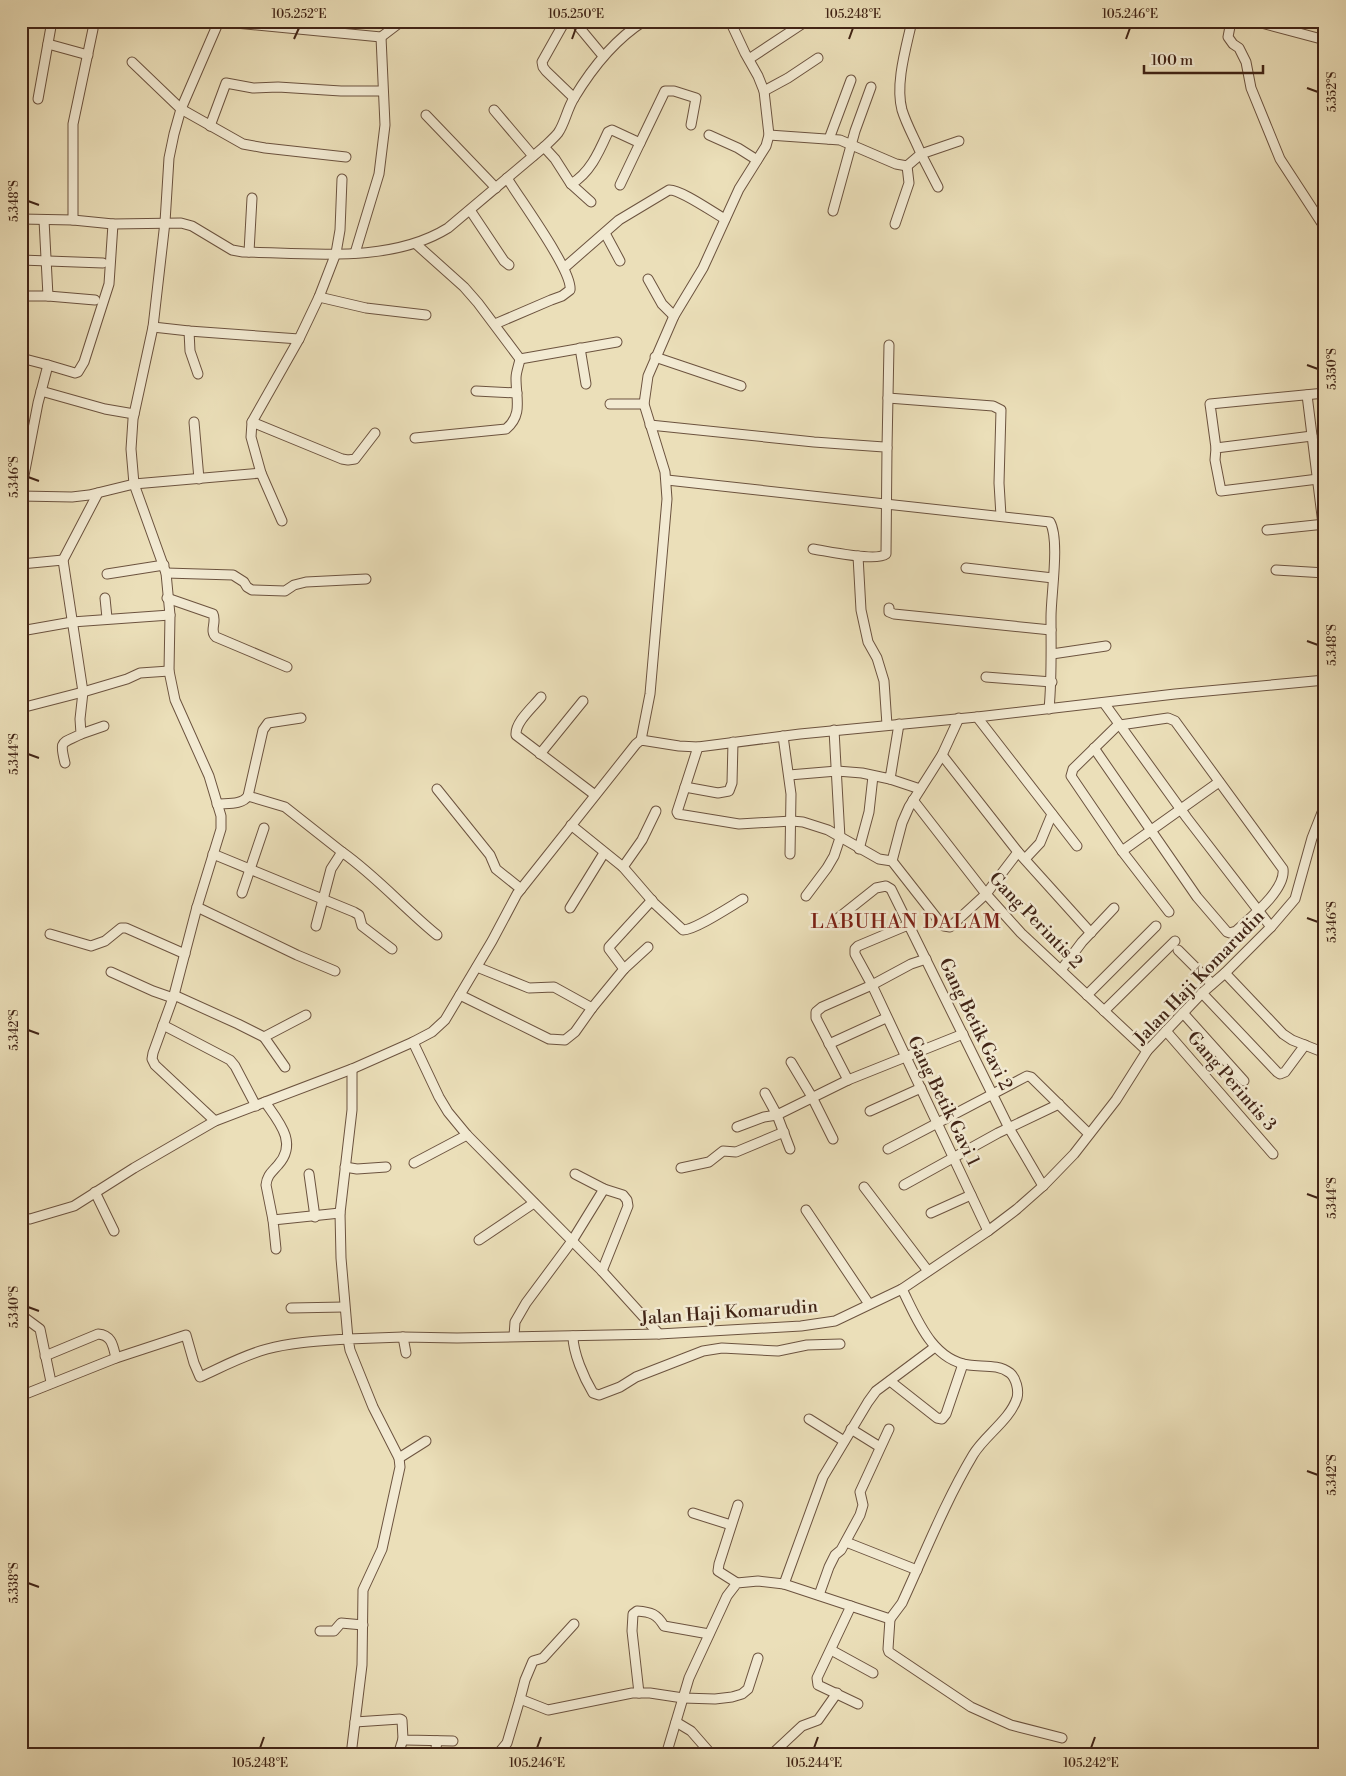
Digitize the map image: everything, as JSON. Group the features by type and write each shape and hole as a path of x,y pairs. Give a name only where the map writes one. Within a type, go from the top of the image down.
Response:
{"street":[{"path":"38,99 52,21"},
{"path":"72,220 73,124 94,29 89,21"},
{"path":"215,1121 155,1065 152,1060 174,996 197,907 221,830 221,816 218,804 205,767 175,700 169,671 170,615 165,569 134,484 131,449 134,414 153,326 165,222 169,158 181,109 218,22 381,37 402,21"},
{"path":"565,21 542,62 546,71 574,98"},
{"path":"574,21 603,56"},
{"path":"21,220 72,220 113,224 181,223 192,226 232,250 249,252 336,254 396,249 416,244 436,236 448,228 544,147 558,133 574,98 603,56 629,30 644,21"},
{"path":"21,1218 30,1219 53,1214 74,1206 215,1121 352,1069 432,1032 445,1020 521,889 570,825 641,740 650,694 667,500 667,480 644,404 648,376 674,316 703,268 740,189 766,146 768,135 764,91 730,21"},
{"path":"912,21 902,65 900,101 909,128 938,187"},
{"path":"1231,21 1228,37 1239,48 1246,62 1251,88 1280,159 1325,228"},
{"path":"1254,21 1278,24 1325,40"},
{"path":"749,60 805,22"},
{"path":"355,253 379,174 386,125 382,90 381,37"},
{"path":"48,44 88,55"},
{"path":"764,91 818,58"},
{"path":"132,62 181,109 243,144 346,157"},
{"path":"829,139 851,80"},
{"path":"210,126 226,83 253,88 278,87 341,92 382,90"},
{"path":"833,211 860,116 871,87"},
{"path":"620,185 664,92 667,90 696,98 691,125"},
{"path":"494,110 534,156"},
{"path":"426,115 496,188"},
{"path":"571,184 580,179 589,168 609,130 640,143"},
{"path":"709,135 738,148 757,160"},
{"path":"768,135 840,140 896,164 908,166"},
{"path":"908,166 921,154 959,141"},
{"path":"544,147 555,159 571,184 591,202"},
{"path":"895,224 909,183 908,166"},
{"path":"495,324 567,293 571,285 564,268 507,178"},
{"path":"282,521 261,473 250,437 252,422 299,339 319,297 336,254 340,230 342,179"},
{"path":"564,268 620,220 669,190 686,196 726,219"},
{"path":"249,252 252,198"},
{"path":"470,210 504,261 509,265"},
{"path":"44,220 48,296"},
{"path":"21,358 71,372 78,372 82,367 109,284 113,224"},
{"path":"605,233 620,261"},
{"path":"415,438 506,429 514,423 517,416 516,376 520,359 495,324 464,287 416,244"},
{"path":"21,260 103,263"},
{"path":"648,279 662,304 674,316"},
{"path":"21,296 95,300"},
{"path":"319,297 366,308 426,315"},
{"path":"153,326 189,332 299,339"},
{"path":"189,332 190,351 198,374"},
{"path":"520,359 616,342"},
{"path":"813,549 858,556 881,557 886,554 889,345"},
{"path":"580,348 586,384"},
{"path":"655,357 740,386"},
{"path":"21,491 48,365"},
{"path":"476,391 517,393"},
{"path":"41,392 105,409 134,414"},
{"path":"1318,479 1221,491 1215,460 1216,448 1210,404 1325,393"},
{"path":"1268,530 1324,524 1307,395"},
{"path":"888,398 994,406 1001,410 999,483 1001,516"},
{"path":"610,404 644,404"},
{"path":"194,422 198,479"},
{"path":"252,422 348,460 357,457 375,433"},
{"path":"650,425 887,448"},
{"path":"1216,448 1312,436"},
{"path":"21,496 72,497 134,484 261,473"},
{"path":"667,480 1050,522 1054,530 1051,630 1052,682 1049,709"},
{"path":"81,734 80,719 83,692 63,560 98,492"},
{"path":"858,556 861,610 868,642 877,658 884,681 887,724"},
{"path":"21,564 63,560"},
{"path":"966,568 1053,578"},
{"path":"107,574 165,569 233,575 252,590 285,591 294,585 306,582 366,579"},
{"path":"1276,570 1325,573"},
{"path":"105,598 107,618"},
{"path":"168,598 213,614 213,632 216,637 287,668"},
{"path":"889,608 890,612 894,614 1051,630"},
{"path":"21,630 107,618 170,615"},
{"path":"1052,654 1106,646"},
{"path":"21,708 83,692 127,679 140,673 169,671"},
{"path":"986,677 1052,682"},
{"path":"641,740 698,747 887,724 977,718 1175,694 1325,680"},
{"path":"541,697 524,717 516,732 519,738 595,796"},
{"path":"540,754 583,701"},
{"path":"1104,703 1180,808 1271,927"},
{"path":"218,804 241,802 248,796 263,730 268,723 301,718"},
{"path":"892,861 902,822 920,788 942,755 959,718"},
{"path":"977,718 1077,846"},
{"path":"1094,748 1197,896 1227,932 1236,931 1273,894 1284,871 1174,719 1168,718 1120,724 1094,748 1073,769 1070,776 1122,850 1169,912"},
{"path":"890,778 899,724"},
{"path":"65,763 62,748 65,741 104,726"},
{"path":"806,896 827,868 834,856 840,838 834,730"},
{"path":"783,736 792,794 790,854"},
{"path":"685,787 718,793 729,791 732,783 733,742"},
{"path":"698,747 677,812 678,814 739,824 802,822 828,830 859,849 879,858 892,861 944,926 950,927 986,894 1018,852"},
{"path":"942,755 1018,852 1092,933"},
{"path":"789,776 837,771 862,773 890,778 920,788"},
{"path":"859,849 869,812 873,776"},
{"path":"1122,850 1219,782"},
{"path":"437,788 490,855 496,869 521,889"},
{"path":"248,796 285,807 354,861 411,914 437,935"},
{"name":"Gang Perintis 2","path":"913,800 986,894 1021,933 1146,1051"},
{"name":"Jalan Haji Komarudin","path":"116,1358 186,1335 194,1364 200,1377 240,1358 268,1348 308,1342 349,1345 405,1345 457,1338 514,1336 573,1340 801,1326 835,1320 902,1289 988,1231 1043,1186 1074,1154 1116,1100 1146,1051 1202,993 1226,973 1271,927 1295,899 1312,838 1325,805"},
{"path":"623,867 642,840 656,811"},
{"path":"1024,859 1040,843 1052,814"},
{"path":"570,825 623,867 652,900 679,927 686,930 743,898"},
{"path":"242,893 264,828"},
{"path":"316,926 331,869 342,852"},
{"path":"570,908 604,853"},
{"path":"213,854 359,915 362,926 392,949"},
{"name":"Gang Betik Gavi 2","path":"837,919 876,888 886,886 891,889 1009,1128 1043,1186"},
{"path":"624,969 609,950 609,947 652,900"},
{"path":"197,907 335,971"},
{"path":"1061,970 1082,942 1114,908"},
{"name":"Gang Betik Gavi 1","path":"908,925 856,947 855,954 872,985 988,1231"},
{"path":"1087,995 1156,926"},
{"path":"50,934 91,946 105,940 121,928 126,928 185,954"},
{"path":"1104,1011 1176,945 1212,984"},
{"path":"460,995 549,1039 565,1040 575,1032 624,969 648,947"},
{"path":"848,1080 816,1018 816,1012 822,1007 872,985 911,964 926,959"},
{"path":"477,967 530,988 554,987 592,1008"},
{"path":"111,972 153,991 174,996 264,1037 286,1067"},
{"path":"1226,973 1283,1034 1292,1040 1325,1052"},
{"path":"1202,993 1280,1074 1285,1072 1305,1045"},
{"path":"1183,1013 1244,1080"},
{"path":"264,1037 306,1016"},
{"path":"829,1044 886,1018"},
{"path":"163,1025 230,1060 261,1104 276,1118 287,1139 288,1147 284,1158 267,1179 266,1185 273,1220 276,1250"},
{"name":"Gang Perintis 3","path":"1166,1030 1273,1154"},
{"path":"737,1127 764,1117 777,1115 848,1080 963,1034"},
{"path":"413,1042 448,1112 467,1134 602,1271 659,1334"},
{"path":"791,1062 812,1097 832,1139"},
{"path":"351,1755 362,1665 363,1590 382,1549 400,1467 399,1458 373,1407 349,1345 344,1307 340,1213 352,1110 352,1069"},
{"path":"888,1149 1028,1076 1089,1134"},
{"path":"870,1112 920,1088"},
{"path":"766,1093 790,1149"},
{"path":"904,1185 1009,1128 1059,1104"},
{"path":"681,1168 706,1163 723,1151 736,1152 784,1132"},
{"path":"414,1163 467,1134"},
{"path":"344,1167 357,1169 386,1168"},
{"path":"309,1174 315,1217"},
{"path":"575,1174 604,1189 623,1195 627,1200 628,1206 602,1271"},
{"path":"864,1187 928,1271"},
{"path":"514,1336 515,1322 518,1316 572,1241 604,1189"},
{"path":"95,1192 114,1231"},
{"path":"931,1213 971,1195"},
{"path":"479,1240 534,1203"},
{"path":"806,1210 869,1304"},
{"path":"273,1220 340,1213"},
{"path":"902,1289 935,1347 952,1361 963,1364 997,1367 1008,1372 1013,1376 1016,1384 1017,1398 997,1428 974,1452 954,1487 902,1603 890,1619 888,1649 972,1707 1011,1725 1062,1738"},
{"path":"291,1308 344,1307"},
{"path":"21,1315 40,1329 51,1382"},
{"path":"22,1394 116,1358 112,1342 109,1338 98,1334 45,1356"},
{"path":"573,1340 591,1391 595,1395 620,1387 636,1377 704,1351 722,1348 778,1351 807,1345 840,1344"},
{"path":"784,1584 823,1477 872,1396 935,1347"},
{"path":"890,1381 937,1418 942,1419 946,1414 963,1364"},
{"path":"809,1419 844,1441"},
{"path":"851,1429 880,1447"},
{"path":"819,1595 836,1553 841,1550 846,1542 863,1507 860,1492 889,1429"},
{"path":"399,1458 426,1441"},
{"path":"738,1505 718,1571 737,1583 758,1581 784,1584 890,1619"},
{"path":"693,1512 731,1525"},
{"path":"846,1542 917,1570"},
{"path":"666,1755 689,1678 727,1596 737,1583"},
{"path":"851,1606 817,1683 818,1686 858,1704"},
{"path":"638,1693 632,1614 637,1611 650,1612 658,1616 664,1626 709,1634"},
{"path":"320,1631 334,1631 341,1623 363,1625"},
{"path":"497,1755 507,1743 525,1680 533,1661 543,1658 574,1624"},
{"path":"831,1650 873,1673"},
{"path":"520,1699 548,1710 638,1693 715,1699 742,1694 748,1689 758,1658"},
{"path":"771,1755 802,1726 818,1720 837,1693"},
{"path":"355,1722 402,1720 404,1739 398,1755"},
{"path":"676,1722 691,1731 712,1755"},
{"path":"404,1739 453,1741"},
{"path":"435,1755 437,1741"}],"district":[{"name":"LABUHAN DALAM","path":"906,921"}]}
